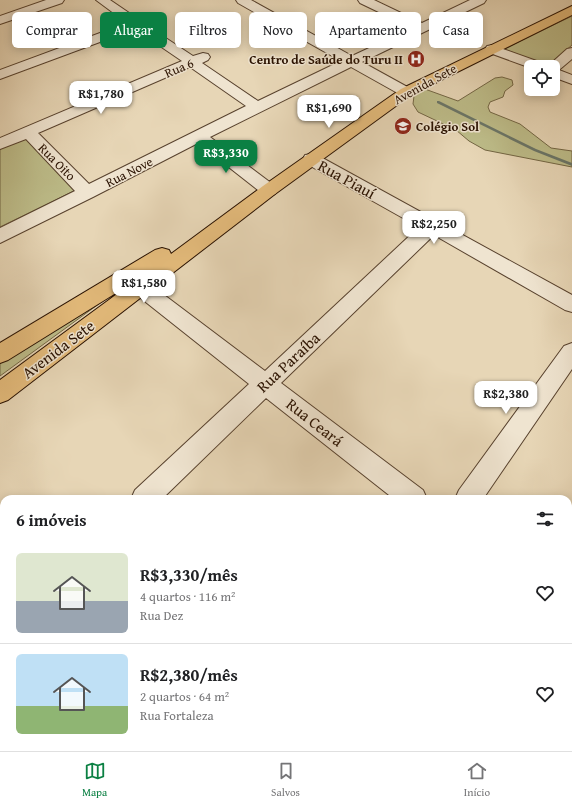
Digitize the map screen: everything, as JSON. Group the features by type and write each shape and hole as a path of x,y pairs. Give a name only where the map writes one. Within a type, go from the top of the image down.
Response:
{"main road":[{"name":"Avenida Sete","path":"0,393 269,190 406,92 492,48 572,10"},
{"name":"Avenida Sete","path":"0,354 269,190"}],"street":[{"path":"0,20 58,0"},
{"path":"102,0 124,12"},
{"path":"119,0 132,12"},
{"path":"242,0 406,92"},
{"path":"364,0 388,12"},
{"path":"421,24 463,0"},
{"path":"421,24 480,0"},
{"path":"0,75 100,38"},
{"path":"167,39 259,102"},
{"name":"Rua Nove","path":"0,236 199,136 259,102 372,48"},
{"path":"492,48 524,61"},
{"path":"560,62 572,52"},
{"name":"Rua 6","path":"0,144 198,60"},
{"path":"560,75 572,80"},
{"name":"Rua Oito","path":"28,132 87,193"},
{"path":"199,136 269,190"},
{"name":"Rua Piauí","path":"311,159 572,304"},
{"name":"Rua Paraíba","path":"148,495 432,226"},
{"name":"Rua Ceará","path":"140,287 409,495"},
{"path":"471,495 572,352"}],"shaded area":[{"path":"572,16 572,45 555,60 532,60 504,49"},
{"path":"502,77 512,80 513,85 505,91 503,97 490,102 488,107 490,112 520,124 551,148 572,151 572,167 485,150 469,141 456,130 418,112 413,104 414,96 422,88 458,101 495,78"},
{"path":"27,138 80,188 0,227 0,149"},
{"path":"155,263 0,376 0,360"}],"waterway":[{"path":"438,102 535,150 572,165"}],"place":[{"name":"Centro de Saúde do Turu II","path":"416,59"},
{"name":"Colégio Sol","path":"403,126"}]}
